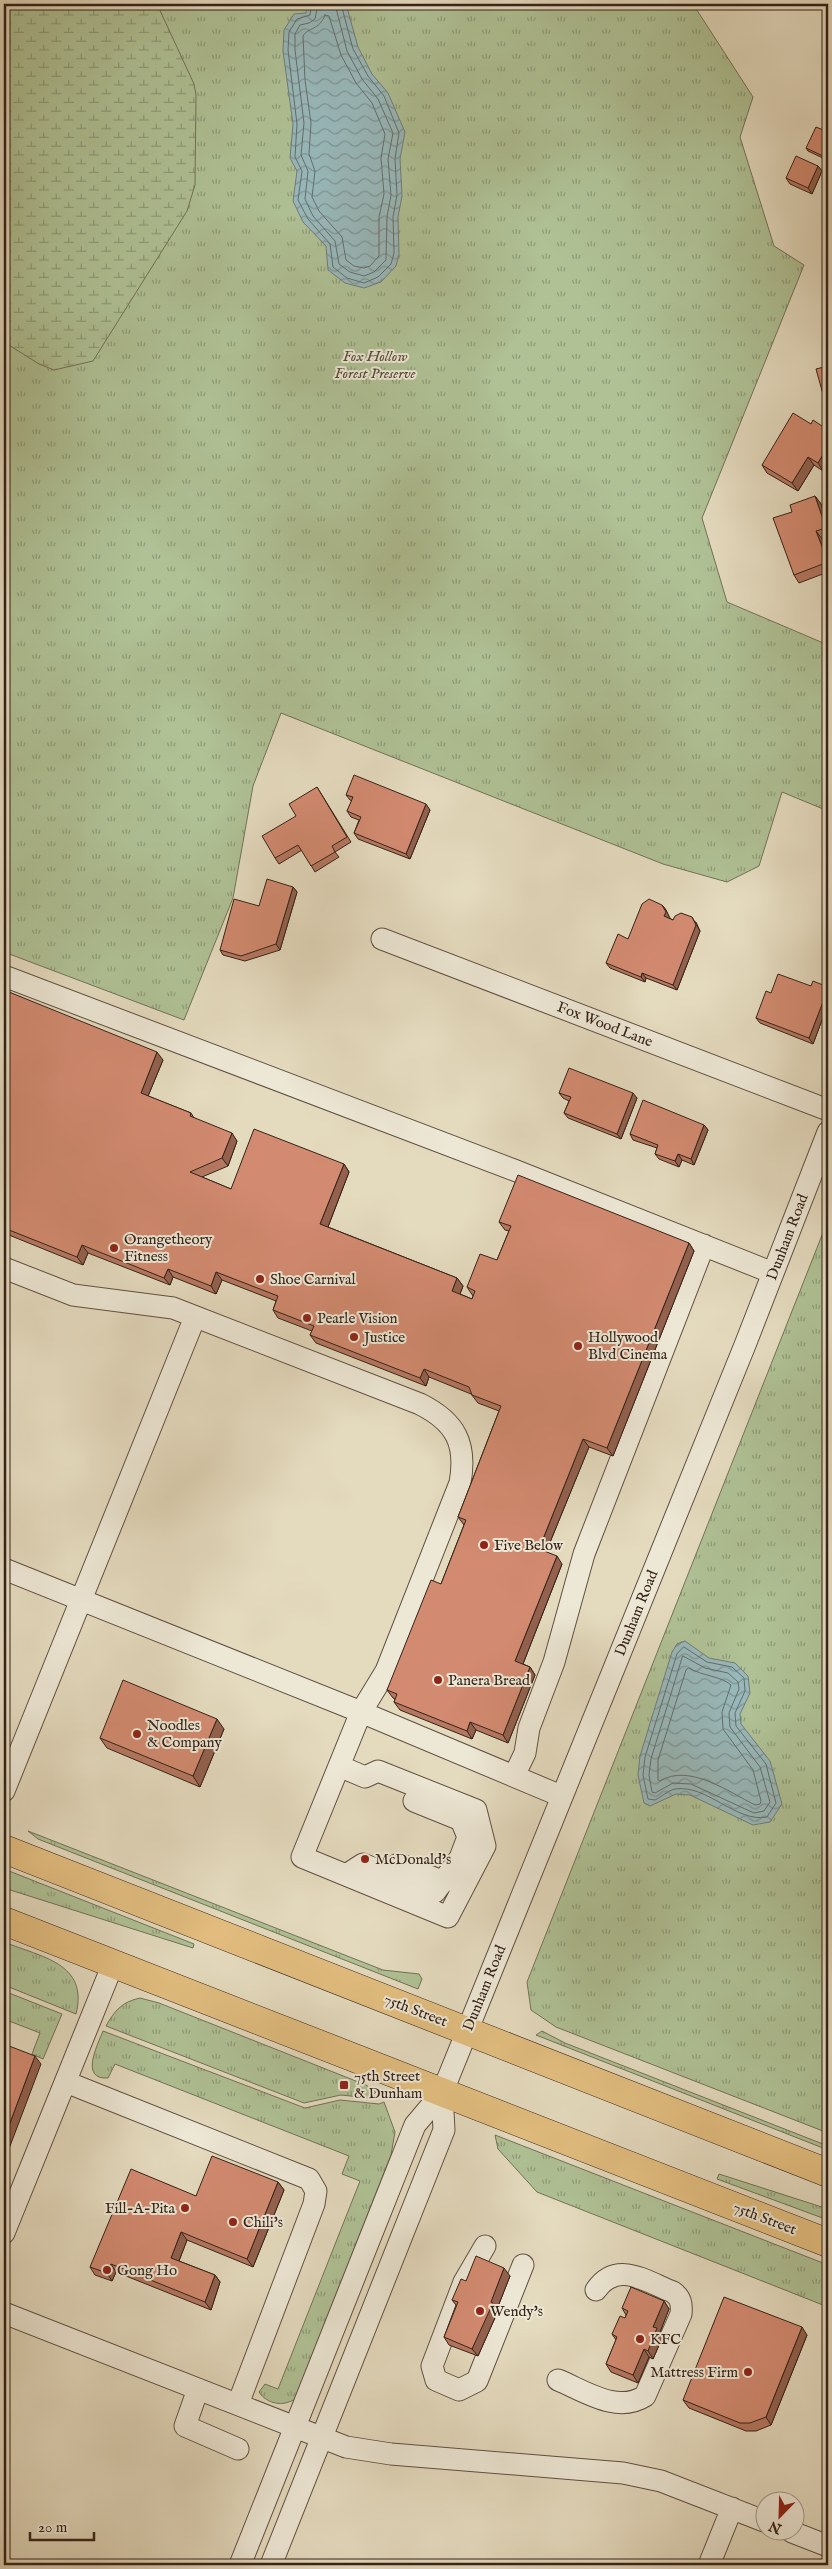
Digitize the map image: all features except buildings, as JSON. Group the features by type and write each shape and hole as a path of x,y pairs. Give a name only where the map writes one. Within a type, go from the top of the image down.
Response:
{"main road":[{"name":"75th Street","path":"4,1849 828,2173"},
{"name":"75th Street","path":"4,1921 828,2243"}],"street":[{"name":"Fox Wood Lane","path":"382,939 828,1110"},
{"path":"4,976 341,1103 773,1273"},
{"name":"Dunham Road","path":"442,2093 773,1273 828,1132"},
{"path":"514,1776 525,1753 529,1728 554,1662 584,1554 704,1245"},
{"path":"4,1268 73,1295 173,1308 420,1404 438,1413 452,1427 461,1445 464,1464 460,1483 386,1671 361,1712 302,1857 448,1918 485,1846 476,1810 378,1771 365,1777"},
{"path":"4,1791 195,1317"},
{"path":"4,1569 361,1712 562,1796"},
{"path":"339,1766 365,1777 378,1786 461,1820 468,1837 460,1858 435,1892 422,1894 394,1884 382,1872 363,1864 346,1875"},
{"path":"4,2233 113,1964"},
{"path":"66,2082 309,2179 316,2190 314,2204 238,2404"},
{"path":"240,2565 415,2125 442,2093"},
{"path":"271,2565 444,2130 442,2093"},
{"path":"485,2246 464,2282 432,2366 436,2380 459,2390 477,2381 523,2266"},
{"path":"558,2380 617,2404 636,2402 645,2396 681,2314 682,2305 679,2297 673,2292 625,2274 613,2274 603,2280 596,2290"},
{"path":"4,2313 346,2447 373,2452 623,2474 661,2481 754,2517"},
{"path":"198,2389 185,2426 238,2449"},
{"path":"709,2565 732,2508"},
{"path":"804,2537 828,2546"}],"green space":[{"name":"Fox Hollow Forest Preserve","path":"4,4 693,4 753,97 740,137 774,246 804,265 702,518 727,602 828,645 828,811 782,792 759,866 727,882 663,864 281,713 253,786 233,898 184,1020 4,952"},
{"path":"4,4 157,4 194,84 196,95 195,185 187,211 93,361 54,370 39,364 4,342"},
{"path":"828,1220 828,2133 556,2027 531,2010 527,1982"},
{"path":"28,1831 383,1970 419,1974 422,1979 418,1989 38,1839"},
{"path":"4,1869 194,1944 193,1948 4,1888"},
{"path":"4,1942 46,1958 69,1973 75,1983 78,1997 76,2014 4,1985"},
{"path":"4,1991 62,2014 43,2059 32,2054 40,2033 4,2019"},
{"path":"140,1998 159,2003 366,2085 376,2092 369,2098 341,2095 304,2103 106,2026 120,2007"},
{"path":"103,2031 305,2108 340,2100 379,2104 384,2102 395,2132 391,2155 295,2399 285,2403 276,2403 266,2399 259,2392 265,2384 278,2389 360,2181 342,2174 349,2156 115,2064 108,2078 99,2077 94,2073 92,2067 95,2052"},
{"path":"542,2031 565,2043 828,2146 828,2150 536,2035"},
{"path":"495,2135 828,2265 828,2307 537,2192 498,2149"},
{"path":"719,2174 828,2209 828,2220 717,2179"}],"water":[{"path":"307,4 346,4 358,47 372,74 388,93 405,132 400,159 402,196 398,217 399,254 396,266 381,282 364,288 345,283 328,270 326,246 303,222 293,201 297,171 290,158 293,124 283,51 284,30 294,14 306,13"},
{"path":"685,1641 709,1658 735,1663 748,1676 750,1693 740,1714 741,1724 770,1761 782,1804 770,1822 753,1825 690,1795 676,1794 650,1806 644,1803 638,1775 640,1756 672,1652 677,1644"}],"place":[{"name":"Orangetheory Fitness","path":"114,1248"},
{"name":"Shoe Carnival","path":"260,1279"},
{"name":"Pearle Vision","path":"307,1318"},
{"name":"Justice","path":"354,1337"},
{"name":"Hollywood Blvd Cinema","path":"578,1346"},
{"name":"Five Below","path":"484,1545"},
{"name":"Panera Bread","path":"438,1680"},
{"name":"Noodles & Company","path":"137,1734"},
{"name":"McDonald's","path":"365,1859"},
{"name":"75th Street & Dunham","path":"344,2085"},
{"name":"Fill-A-Pita","path":"185,2208"},
{"name":"Chili's","path":"233,2222"},
{"name":"Gong Ho","path":"107,2270"},
{"name":"Wendy's","path":"480,2311"},
{"name":"KFC","path":"640,2339"},
{"name":"Mattress Firm","path":"748,2372"}]}
